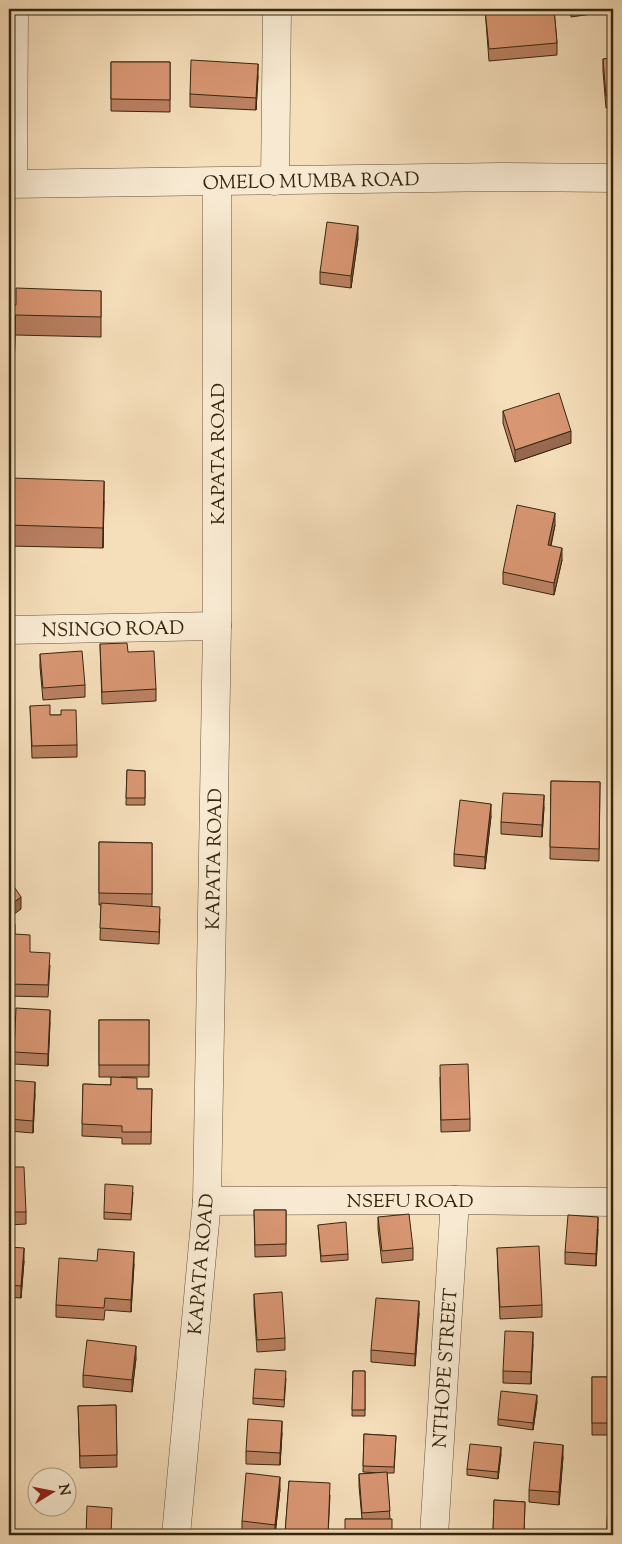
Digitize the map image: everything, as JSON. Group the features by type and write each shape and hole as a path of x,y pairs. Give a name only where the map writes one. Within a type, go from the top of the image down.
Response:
{"street":[{"path":"11,184 14,9"},
{"path":"275,181 277,9"},
{"name":"OMELO MUMBA ROAD","path":"11,184 501,177 613,178"},
{"name":"KAPATA ROAD","path":"176,1535 207,1201 217,626 216,182"},
{"name":"NSINGO ROAD","path":"9,630 217,626"},
{"name":"NSEFU ROAD","path":"207,1201 455,1200 613,1202"},
{"name":"NTHOPE STREET","path":"434,1535 455,1200"}],"building":[{"path":"485,9 554,9 557,43 489,49"},
{"path":"613,58 613,96 606,96 603,59"},
{"path":"191,60 258,64 256,98 190,94"},
{"path":"111,62 170,62 170,100 111,99"},
{"path":"327,222 358,226 351,276 320,272"},
{"path":"16,288 101,291 101,317 15,315 11,478 104,481 103,528 9,525 9,305 16,305"},
{"path":"559,393 571,431 515,450 503,411"},
{"path":"517,505 555,513 548,545 562,548 554,583 503,572"},
{"path":"127,643 128,652 154,651 156,689 102,692 100,644"},
{"path":"82,651 85,685 43,688 40,654"},
{"path":"50,705 50,715 61,715 61,710 76,710 77,745 32,746 30,706"},
{"path":"127,770 145,771 145,798 126,798"},
{"path":"551,781 600,782 599,849 550,847"},
{"path":"503,793 544,795 542,825 501,822"},
{"path":"460,800 491,804 485,857 454,854"},
{"path":"613,805 613,856 612,856"},
{"path":"99,842 152,843 152,894 99,893"},
{"path":"9,879 21,897 9,906"},
{"path":"101,903 160,907 159,932 100,928"},
{"path":"9,923 15,924 15,934 30,935 30,952 50,953 48,985 9,984"},
{"path":"16,1008 50,1010 48,1054 14,1052"},
{"path":"99,1020 149,1020 149,1065 99,1065"},
{"path":"468,1064 470,1119 441,1120 440,1065"},
{"path":"111,1077 137,1078 137,1089 152,1089 151,1132 122,1132 122,1126 82,1124 83,1084 111,1085"},
{"path":"9,1080 35,1082 33,1121 9,1119"},
{"path":"9,1167 24,1167 26,1212 9,1212"},
{"path":"105,1184 133,1186 131,1214 104,1212"},
{"path":"254,1210 286,1210 286,1244 255,1245"},
{"path":"409,1214 413,1248 382,1251 378,1217"},
{"path":"568,1215 598,1217 596,1254 565,1252"},
{"path":"346,1222 348,1254 321,1256 318,1225"},
{"path":"539,1246 542,1305 500,1307 497,1248"},
{"path":"9,1247 24,1248 21,1286 9,1285"},
{"path":"98,1249 134,1252 131,1300 105,1298 104,1308 56,1305 59,1258 97,1261"},
{"path":"282,1292 285,1338 257,1340 254,1294"},
{"path":"376,1298 419,1301 415,1354 371,1350"},
{"path":"612,1304 613,1368 610,1368"},
{"path":"505,1331 533,1332 531,1372 503,1371"},
{"path":"87,1340 136,1346 132,1380 83,1375"},
{"path":"255,1369 286,1371 284,1400 253,1398"},
{"path":"353,1371 365,1371 365,1410 352,1410"},
{"path":"592,1377 613,1377 613,1423 592,1423"},
{"path":"501,1391 537,1395 533,1423 498,1419"},
{"path":"116,1405 117,1455 80,1456 78,1406"},
{"path":"248,1419 282,1421 280,1453 246,1451"},
{"path":"364,1434 396,1436 394,1467 363,1466"},
{"path":"534,1442 563,1445 559,1492 529,1490"},
{"path":"470,1444 501,1447 498,1472 467,1469"},
{"path":"611,1449 613,1449 613,1482"},
{"path":"387,1472 390,1511 362,1513 359,1474"},
{"path":"246,1473 280,1477 275,1525 242,1521"},
{"path":"289,1481 330,1483 328,1535 285,1533"},
{"path":"608,1496 613,1496 613,1530 607,1530"},
{"path":"494,1500 525,1502 524,1533 493,1531"},
{"path":"87,1506 112,1508 111,1535 86,1535"},
{"path":"345,1519 392,1519 392,1533 400,1533 400,1535 345,1535"},
{"path":"275,1532 275,1535 244,1535 244,1533"}]}
